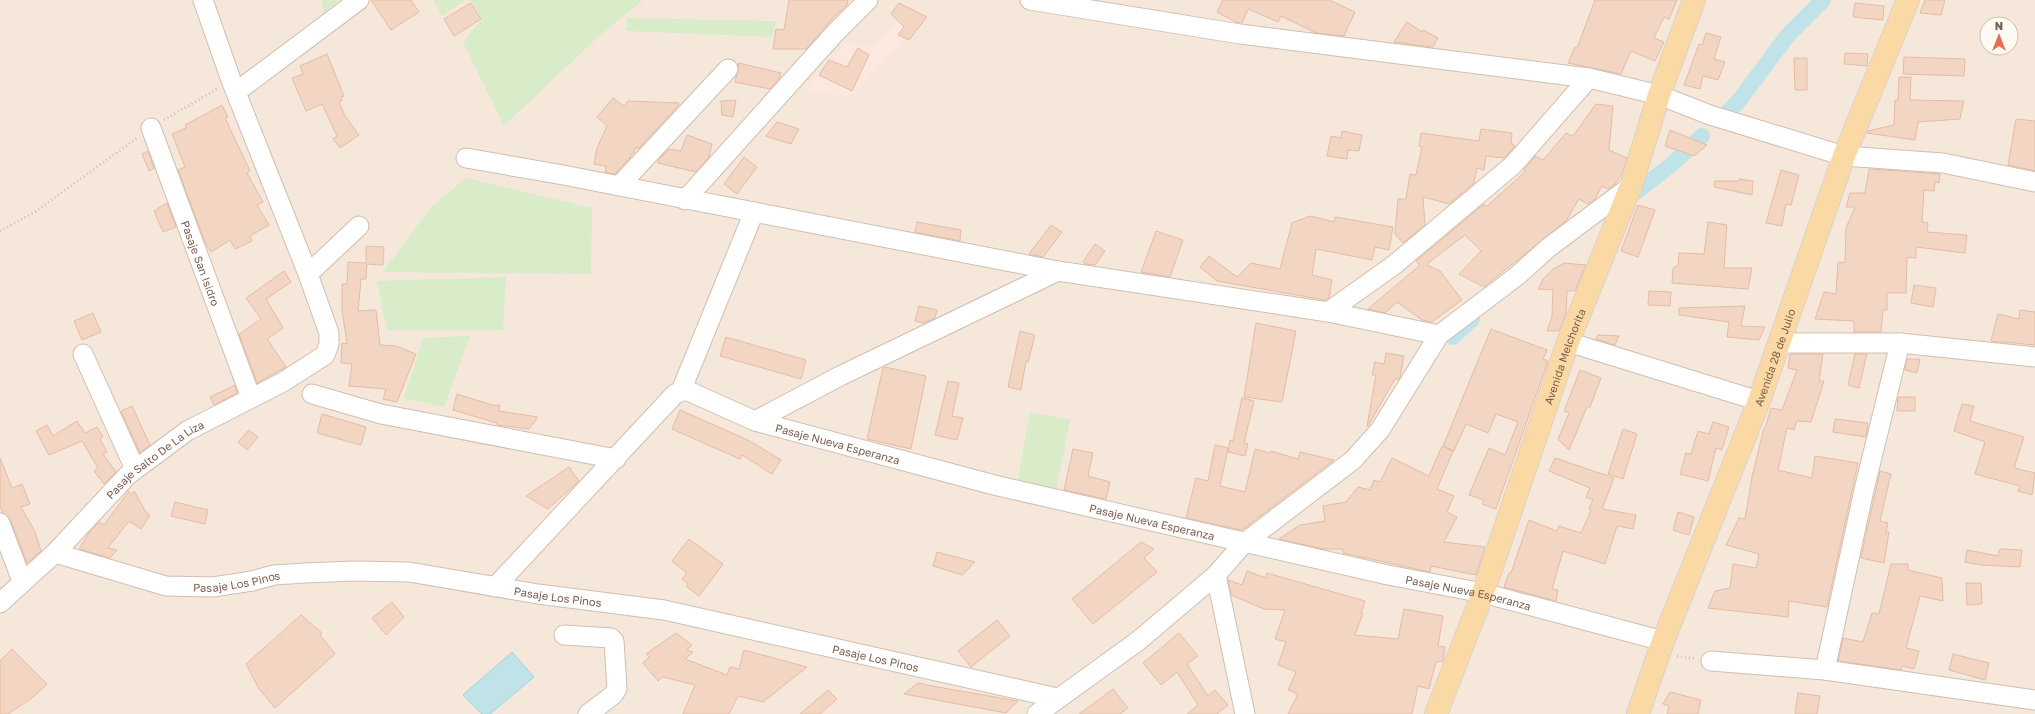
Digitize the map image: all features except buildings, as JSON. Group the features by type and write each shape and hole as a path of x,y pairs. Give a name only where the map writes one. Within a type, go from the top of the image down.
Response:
{"main road":[{"name":"Avenida Melchorita","path":"1436,714 1483,593 1568,342 1631,186 1659,95 1694,0"},
{"name":"Avenida 28 de Julio","path":"1638,714 1661,648 1759,401 1844,156 1908,0"}],"street":[{"path":"203,0 233,86 308,274 359,226"},
{"path":"233,86 359,0"},
{"path":"685,200 836,32 868,0"},
{"path":"1030,0 1081,4 1240,34 1589,78 1659,95 1710,114 1844,156 1943,163 2035,182"},
{"path":"619,186 728,69"},
{"path":"1328,312 1394,266 1513,165 1589,78"},
{"name":"Pasaje San Isidro","path":"151,128 251,398"},
{"path":"466,158 1058,271 1328,312 1439,335"},
{"path":"1037,714 1057,698 1138,641 1216,575 1244,543 1353,460 1380,430 1439,335 1517,276 1548,248 1631,186"},
{"path":"495,587 657,416 675,394 681,391 754,212"},
{"path":"755,421 840,376 1058,271"},
{"name":"Pasaje Salto De La Liza","path":"0,603 55,552 128,475 187,431 283,382 325,355 329,344 329,333 308,274"},
{"path":"1568,342 1759,401"},
{"path":"1780,343 1900,343 2035,357"},
{"path":"1825,670 1864,490 1900,343"},
{"path":"83,354 135,470"},
{"name":"Pasaje Nueva Esperanza","path":"681,391 686,390 755,421 998,486 1388,576 1483,593 1661,648"},
{"path":"312,394 381,414 616,459"},
{"path":"0,522 22,581"},
{"name":"Pasaje Los Pinos","path":"55,552 166,586 183,587 213,587 252,581 274,575 352,571 409,572 495,587 664,610 1057,698"},
{"path":"1216,575 1245,714"},
{"path":"564,635 611,638 614,641 617,689 613,695 588,714"},
{"path":"1711,661 1825,670 2035,700"}],"path":[{"path":"0,231 35,212 151,128 233,86"},
{"path":"1661,648 1711,661"}],"shaded area":[{"path":"0,0 2035,0 2035,714 0,714"},
{"path":"899,3 927,17 852,96 803,91 845,44 875,46 898,21 891,14"}],"green space":[{"path":"321,0 339,0 324,13"},
{"path":"433,0 465,0 442,16"},
{"path":"471,0 643,0 599,36 504,126 463,42 482,19"},
{"path":"627,18 777,21 771,37 626,31"},
{"path":"466,178 592,208 591,274 383,272 431,207"},
{"path":"506,277 503,330 387,330 377,281"},
{"path":"470,336 444,407 404,398 423,338"},
{"path":"1030,412 1070,420 1055,497 1016,490"}],"water":[{"path":"512,652 534,677 490,714 482,714 463,695"}],"waterway":[{"path":"1728,112 1738,102 1788,35 1823,0"},
{"path":"1636,192 1671,165 1702,136"},
{"path":"1453,337 1472,319"}]}
